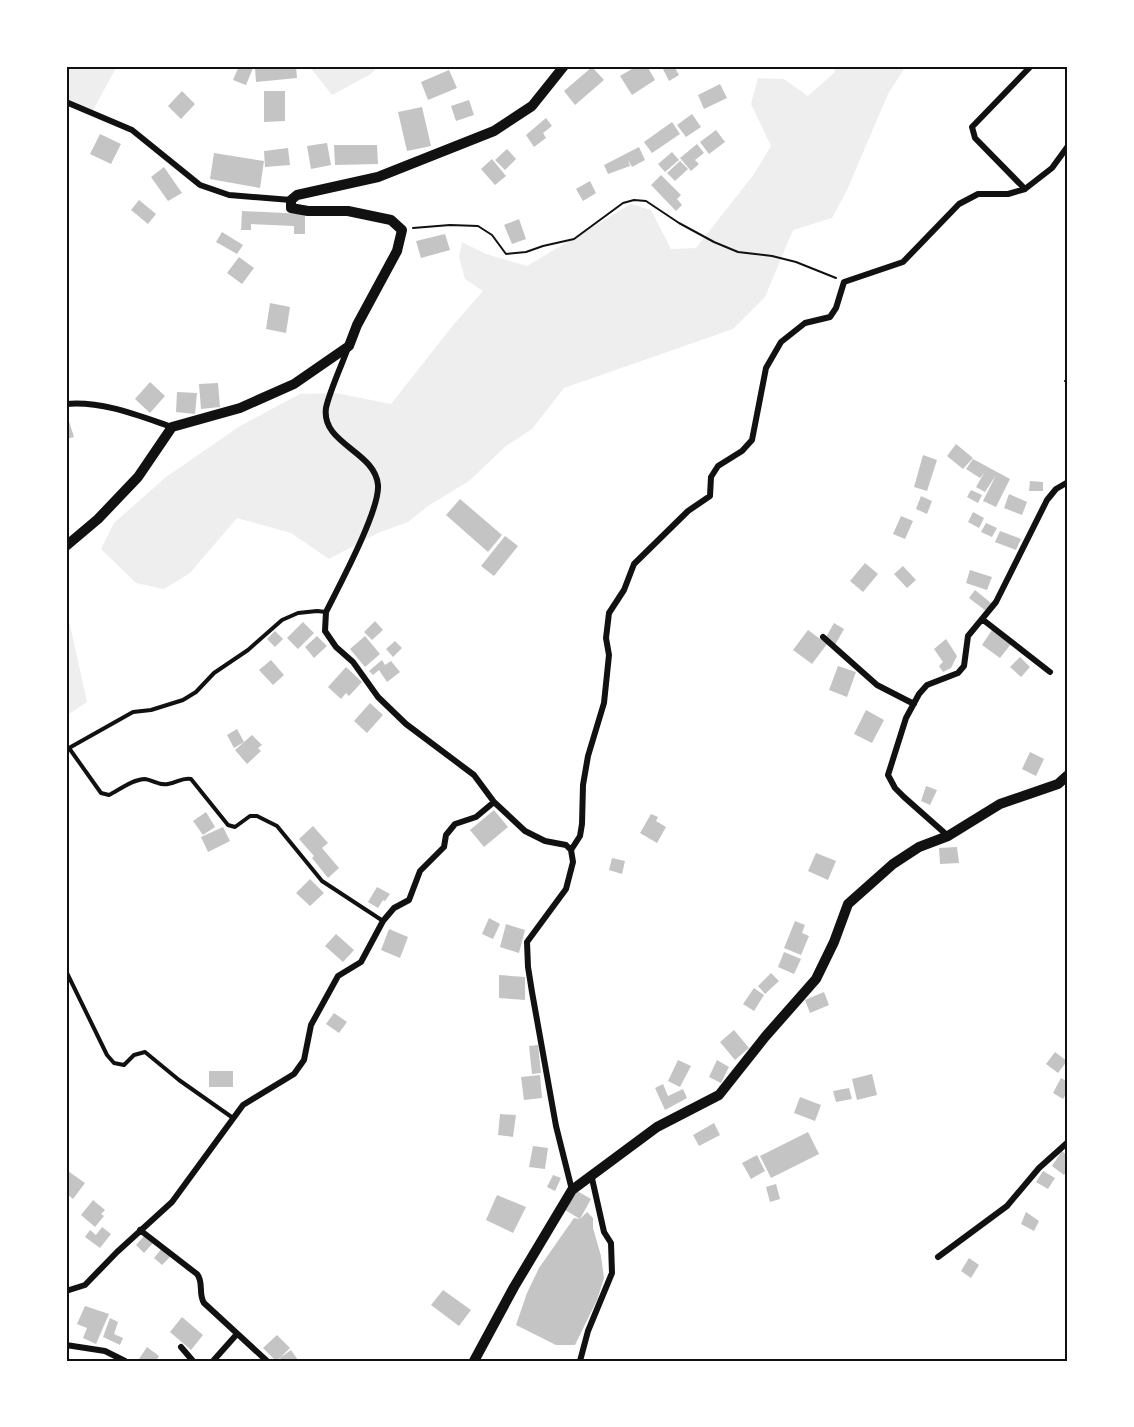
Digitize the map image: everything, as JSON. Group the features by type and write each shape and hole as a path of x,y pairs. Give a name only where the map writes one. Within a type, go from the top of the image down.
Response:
{"main road":[{"path":"66,546 98,519 138,477 172,427 240,408 294,384 349,346 357,325 397,252 402,230 391,219 348,211 308,211 291,208 291,200 297,195 378,177 494,131 532,106 564,66"},
{"path":"474,1361 514,1287 572,1190 657,1127 719,1095 816,979 834,942 848,904 893,864 919,847 948,836 1000,804 1058,784 1068,775"}],"street":[{"path":"1025,189 975,138 972,127 1030,66"},
{"path":"66,102 132,130 200,184 229,195 291,200"},
{"path":"571,850 580,836 583,785 588,756 604,703 609,655 606,638 609,613 624,590 634,564 688,511 710,496 711,477 717,466 742,451 752,440 766,368 782,342 805,323 830,317 837,308 844,282 903,262 959,204 978,194 1008,194 1025,189 1052,168 1068,146"},
{"path":"349,346 326,410 330,431 368,463 378,483 376,506 326,612 325,631 336,646 353,662 378,697 406,724 474,775 494,802 525,831 545,841 566,845 571,850 573,862 566,890 527,942 528,967 556,1126 572,1190"},
{"path":"66,404 119,409 172,427"},
{"path":"948,836 904,797 888,775 906,718 919,694 927,685 958,673 964,666 968,636 996,602 1047,500 1056,489 1068,482"},
{"path":"982,619 1050,672"},
{"path":"823,637 877,684 914,704"},
{"path":"66,1291 85,1285 140,1230 172,1202 243,1105 294,1074 304,1060 311,1025 338,976 361,962 383,921 394,908 410,900 420,871 444,847 446,835 455,824 476,817 494,802"},
{"path":"938,1257 1007,1206 1039,1168 1068,1142"},
{"path":"580,1361 588,1330 612,1273 611,1243 604,1232 591,1174"},
{"path":"140,1230 197,1274 200,1278 200,1298 204,1303 267,1361"},
{"path":"213,1361 237,1334"},
{"path":"66,1345 105,1351 124,1361"},
{"path":"181,1347 194,1361"}],"lane":[{"path":"326,612 298,613 282,620 248,650 214,673 196,692 183,700 151,710 133,712 69,748 101,794 109,795 136,781 146,779 157,784 168,784 185,778 191,780 228,825 235,827 250,816 257,816 277,826 322,881 383,921"},
{"path":"66,971 107,1055 114,1063 124,1065 134,1055 146,1052 179,1080 233,1118"}],"path":[{"path":"402,230 435,225 477,226 492,235 506,254 526,252 574,239 623,202 646,201 679,223 738,252 756,252 796,262 844,282"}],"shaded area":[{"path":"66,66 117,66 91,114 66,106"},
{"path":"309,66 378,66 371,74 332,95"},
{"path":"834,66 906,66 888,94 847,190 832,218 793,230 765,297 733,329 564,388 532,429 506,446 469,481 428,506 408,522 378,533 329,559 291,533 237,518 190,573 164,589 136,583 101,549 114,523 166,477 240,426 300,394 336,393 391,404 483,291 465,279 459,257 462,242 486,254 527,266 631,204 651,210 671,249 696,248 754,174 771,146 751,104 758,78 784,79 808,96 835,72"},
{"path":"66,619 69,621 87,702 66,716"}],"building":[{"path":"239,66 253,68 246,85 233,80"},
{"path":"296,66 297,78 256,82 255,68"},
{"path":"637,66 647,66 655,80 632,95 620,76"},
{"path":"674,66 679,75 669,81 663,69"},
{"path":"592,67 604,80 575,105 564,91"},
{"path":"449,70 457,88 428,100 421,82"},
{"path":"720,84 727,98 704,109 698,95"},
{"path":"182,91 195,104 181,119 168,106"},
{"path":"264,91 285,91 285,121 264,122"},
{"path":"469,100 474,115 456,121 451,106"},
{"path":"422,107 431,146 407,151 398,112"},
{"path":"692,114 701,127 686,137 677,125"},
{"path":"546,118 552,126 543,133 546,138 534,147 526,135"},
{"path":"672,122 680,134 652,153 644,142"},
{"path":"716,130 725,142 709,154 700,142"},
{"path":"100,134 121,144 111,164 90,154"},
{"path":"327,143 331,165 311,169 307,146"},
{"path":"697,144 704,153 695,160 699,164 691,171 680,158"},
{"path":"334,145 377,145 378,164 335,165"},
{"path":"639,147 645,160 632,167 628,160 630,166 608,174 604,165"},
{"path":"288,148 290,165 265,167 264,151"},
{"path":"507,149 516,159 505,170 495,160"},
{"path":"672,152 679,160 665,172 658,164"},
{"path":"214,153 264,161 260,188 210,179"},
{"path":"492,159 506,176 495,185 481,169"},
{"path":"680,161 688,169 675,181 667,173"},
{"path":"164,167 182,193 168,201 151,177"},
{"path":"661,175 681,195 677,199 682,205 676,211 651,185"},
{"path":"590,181 596,193 583,201 576,189"},
{"path":"139,200 156,214 148,224 131,210"},
{"path":"242,211 305,214 305,234 294,234 294,226 251,224 251,230 241,230"},
{"path":"519,219 526,239 512,244 504,225"},
{"path":"222,232 243,245 237,254 216,242"},
{"path":"445,234 450,250 421,258 416,241"},
{"path":"239,257 254,268 242,284 227,273"},
{"path":"270,303 290,307 286,333 266,329"},
{"path":"150,382 165,396 150,413 135,399"},
{"path":"218,383 220,407 201,409 199,384"},
{"path":"177,392 197,393 195,414 176,412"},
{"path":"66,412 74,437 66,439"},
{"path":"956,444 973,458 963,469 947,456"},
{"path":"923,455 937,460 927,491 914,487"},
{"path":"973,459 1010,479 996,507 983,501 996,475 985,492 976,487 984,473 980,478 966,469"},
{"path":"1030,481 1043,482 1043,491 1029,491"},
{"path":"971,490 982,495 978,503 967,497"},
{"path":"1009,494 1027,502 1022,515 1004,508"},
{"path":"921,496 932,501 927,514 916,509"},
{"path":"460,499 502,535 488,552 446,515"},
{"path":"973,512 984,518 979,528 968,522"},
{"path":"901,516 913,521 905,539 893,534"},
{"path":"986,523 997,528 992,537 981,532"},
{"path":"1000,531 1021,539 1016,550 995,542"},
{"path":"505,536 518,546 494,576 481,566"},
{"path":"865,563 878,574 863,592 850,581"},
{"path":"903,566 916,580 907,588 894,574"},
{"path":"970,570 992,577 987,590 966,583"},
{"path":"975,590 991,603 986,611 969,598"},
{"path":"375,621 383,630 372,640 364,632"},
{"path":"303,622 314,633 298,649 287,638"},
{"path":"834,623 844,629 835,645 825,639"},
{"path":"808,630 827,644 812,664 793,650"},
{"path":"992,630 1011,644 1000,658 982,645"},
{"path":"275,631 283,639 275,647 267,639"},
{"path":"317,636 327,646 314,658 305,647"},
{"path":"365,636 380,654 365,667 350,649"},
{"path":"946,639 957,656 951,668 943,672 939,666 943,662 934,649"},
{"path":"395,641 402,648 393,657 386,649"},
{"path":"1020,657 1030,667 1021,677 1010,667"},
{"path":"271,660 284,675 273,685 259,670"},
{"path":"382,660 385,665 391,661 400,672 387,682 379,670 373,675 369,671"},
{"path":"838,666 856,672 847,697 829,690"},
{"path":"346,667 362,682 349,696 346,693 341,699 328,687"},
{"path":"370,703 383,715 367,733 354,721"},
{"path":"866,710 884,720 872,743 854,734"},
{"path":"237,729 244,742 234,748 227,735"},
{"path":"252,735 262,745 258,748 261,751 247,764 235,750"},
{"path":"1030,752 1044,759 1036,776 1022,769"},
{"path":"926,786 937,790 930,805 921,801"},
{"path":"494,810 508,827 484,847 470,830"},
{"path":"206,812 215,827 203,835 193,821"},
{"path":"651,814 658,817 656,821 666,827 657,843 640,833"},
{"path":"313,826 328,843 322,848 339,868 328,878 312,858 314,856 299,839"},
{"path":"223,827 230,841 208,852 201,837"},
{"path":"957,847 959,863 940,864 939,848"},
{"path":"816,853 836,861 828,880 808,871"},
{"path":"612,858 625,861 622,874 609,870"},
{"path":"310,879 324,893 310,906 296,893"},
{"path":"377,887 390,894 378,908 368,902"},
{"path":"489,918 500,924 493,939 482,934"},
{"path":"795,921 805,925 802,933 809,936 801,955 784,948"},
{"path":"506,924 525,930 519,953 500,947"},
{"path":"389,929 408,937 400,958 381,950"},
{"path":"336,934 354,950 343,962 325,946"},
{"path":"784,952 801,959 794,974 778,967"},
{"path":"771,973 779,981 765,994 758,986"},
{"path":"499,975 525,977 525,1000 499,998"},
{"path":"754,988 764,995 754,1011 743,1004"},
{"path":"824,992 829,1005 810,1013 805,1000"},
{"path":"334,1013 347,1022 339,1033 326,1024"},
{"path":"734,1030 749,1048 735,1060 720,1042"},
{"path":"538,1045 541,1073 532,1074 529,1046"},
{"path":"1055,1052 1067,1061 1058,1073 1046,1064"},
{"path":"678,1060 691,1066 680,1087 668,1081"},
{"path":"717,1060 729,1067 721,1083 709,1077"},
{"path":"209,1071 233,1071 233,1087 209,1087"},
{"path":"872,1074 877,1095 857,1100 852,1079"},
{"path":"540,1075 542,1098 524,1100 521,1077"},
{"path":"1061,1078 1068,1082 1068,1091 1063,1099 1053,1093"},
{"path":"663,1084 668,1096 683,1089 687,1098 665,1110 655,1088"},
{"path":"849,1088 852,1099 836,1102 833,1091"},
{"path":"800,1097 821,1105 815,1121 794,1113"},
{"path":"500,1114 516,1115 513,1137 498,1135"},
{"path":"714,1123 720,1135 699,1146 693,1135"},
{"path":"808,1132 819,1154 771,1178 760,1156"},
{"path":"533,1146 548,1148 545,1169 529,1167"},
{"path":"1062,1151 1068,1156 1068,1170 1064,1175 1052,1166"},
{"path":"757,1155 765,1171 751,1179 742,1163"},
{"path":"68,1171 85,1183 73,1199 66,1193"},
{"path":"1043,1171 1055,1178 1048,1189 1036,1182"},
{"path":"553,1175 561,1178 555,1191 547,1187"},
{"path":"776,1184 780,1199 770,1202 766,1187"},
{"path":"577,1191 591,1199 580,1219 565,1210"},
{"path":"497,1195 526,1207 513,1233 486,1220"},
{"path":"93,1200 105,1210 101,1214 104,1216 95,1227 81,1215"},
{"path":"587,1212 593,1218 593,1228 604,1278 597,1300 575,1345 556,1345 516,1325 539,1268 574,1218 580,1219"},
{"path":"1026,1212 1039,1221 1034,1231 1021,1224"},
{"path":"102,1227 111,1234 100,1248 85,1237 90,1230 96,1235"},
{"path":"145,1235 153,1243 144,1253 136,1245"},
{"path":"162,1248 171,1256 162,1265 154,1258"},
{"path":"969,1258 979,1265 971,1278 961,1271"},
{"path":"443,1290 471,1310 459,1326 431,1305"},
{"path":"85,1306 109,1314 96,1344 83,1338 87,1328 77,1324"},
{"path":"182,1317 203,1335 191,1350 170,1332"},
{"path":"110,1318 118,1322 114,1334 123,1338 120,1345 103,1337"},
{"path":"277,1335 290,1348 276,1361 263,1348"},
{"path":"147,1347 159,1356 156,1361 139,1359"},
{"path":"291,1350 298,1360 283,1361 280,1358"}]}
